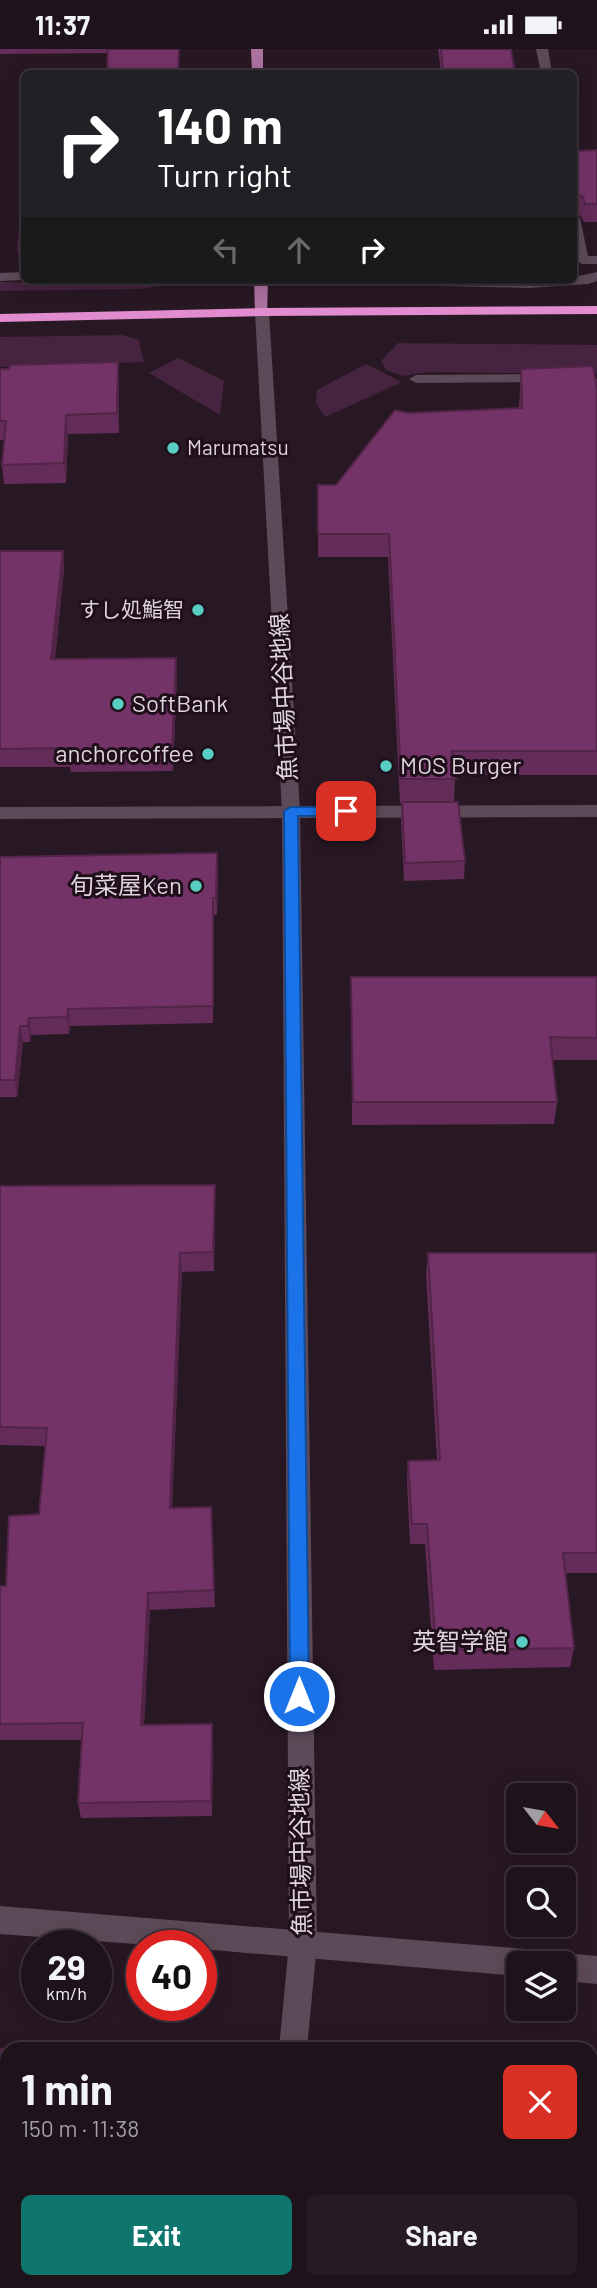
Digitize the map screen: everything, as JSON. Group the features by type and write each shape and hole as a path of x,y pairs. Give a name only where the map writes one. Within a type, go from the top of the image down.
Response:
{"highway":[{"path":"0,318 262,311 597,310"}],"main road":[{"path":"257,49 258,70"},
{"path":"261,284 262,311"}],"street":[{"path":"542,49 546,70"},
{"path":"577,234 582,260 597,260"},
{"path":"0,277 21,276"},
{"path":"577,281 597,276"},
{"name":"魚市場中谷地線","path":"262,311 291,811 303,1943 294,2042"},
{"path":"416,379 562,378 597,383"},
{"path":"0,813 597,811"},
{"path":"0,1920 506,1961"},
{"path":"576,1968 597,1970"}],"shaded area":[{"path":"0,282 164,284 141,289 0,291"},
{"path":"122,335 139,340 144,362 0,367 0,337"},
{"path":"398,343 597,345 597,374 429,372 402,376 386,370 381,361"},
{"path":"178,358 224,381 220,415 149,373"},
{"path":"366,364 402,382 325,417 316,403 317,390"}],"building":[{"path":"108,49 179,49 178,70 107,70"},
{"path":"441,49 511,49 514,70 443,70"},
{"path":"597,150 597,204 585,204 583,197 577,194 577,151"},
{"path":"21,220 21,249 18,249"},
{"path":"118,362 117,413 66,415 64,463 2,465 6,421 0,421 0,369 9,369 10,365"},
{"path":"593,366 597,389 597,751 452,751 456,779 401,779 389,534 318,534 318,485 336,485 395,410 408,413 522,408 521,369"},
{"path":"0,551 63,551 51,659 176,658 172,753 69,754 69,748 0,749"},
{"path":"402,802 458,802 465,861 405,863"},
{"path":"217,853 216,898 213,898 213,1006 68,1009 67,1017 29,1018 28,1026 20,1026 15,1080 0,1080 0,857"},
{"path":"351,977 597,977 597,1038 550,1037 557,1102 353,1102"},
{"path":"215,1185 213,1252 180,1253 170,1508 211,1507 214,1590 148,1593 141,1725 212,1724 211,1801 78,1803 83,1723 0,1724 0,1586 6,1586 9,1516 39,1514 47,1428 0,1427 0,1186"},
{"path":"428,1253 597,1253 597,1553 563,1553 574,1648 436,1650 427,1524 412,1524 408,1461 440,1460"}],"place":[{"name":"Marumatsu","path":"173,448"},
{"name":"すし処鮨智","path":"198,610"},
{"name":"SoftBank","path":"118,704"},
{"name":"anchorcoffee","path":"208,754"},
{"name":"MOS Burger","path":"386,766"},
{"name":"旬菜屋Ken","path":"196,886"},
{"name":"英智学館","path":"522,1642"}],"route":[{"path":"299,1696 291,811 346,811"}]}
